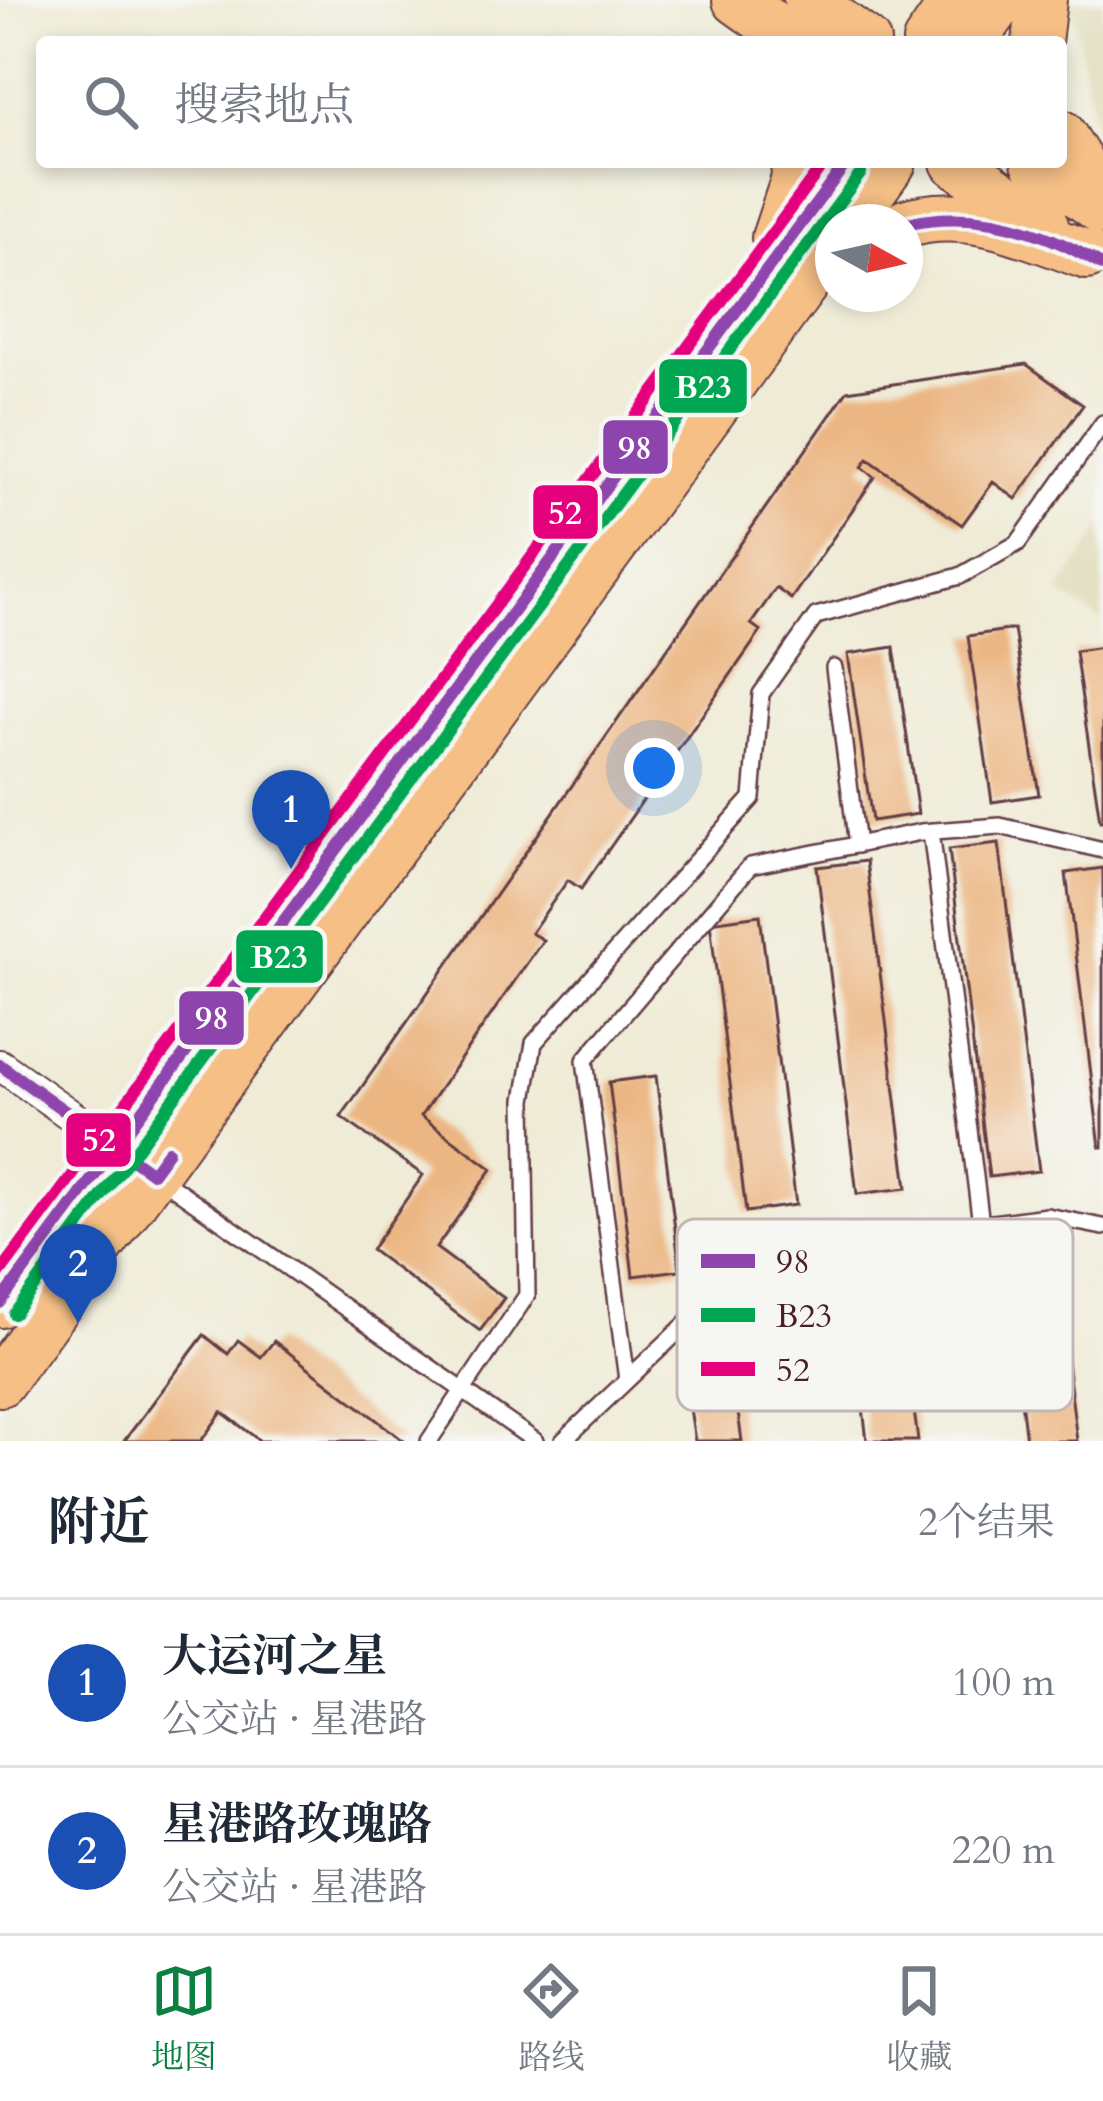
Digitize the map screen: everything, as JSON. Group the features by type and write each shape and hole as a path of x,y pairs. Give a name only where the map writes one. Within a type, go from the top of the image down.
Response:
{"main road":[{"path":"724,0 754,36"},
{"path":"737,0 788,36"},
{"path":"808,0 858,36"},
{"path":"931,36 956,0"},
{"path":"976,36 1002,0"},
{"path":"1038,36 1042,0"},
{"path":"1067,143 1103,200"},
{"path":"763,308 774,243 796,178 795,168"},
{"path":"0,1382 134,1160 763,308 844,168"},
{"path":"862,204 888,168"},
{"path":"965,168 1098,244"},
{"path":"1041,168 1098,244"},
{"path":"923,218 999,223 1098,244"},
{"path":"763,308 815,260"},
{"path":"763,308 815,280"},
{"path":"0,1303 134,1160"}],"street":[{"path":"0,1065 134,1160"}],"lane":[{"path":"428,1441 527,1295 524,1100 534,1043 752,798 761,694 816,616 960,576 1018,543 1103,424"},
{"path":"834,668 857,845"},
{"path":"628,1379 585,1060 750,866 931,831 1000,826 1103,850"},
{"path":"931,831 980,1219"},
{"path":"134,1160 535,1441"},
{"path":"1022,1219 1062,1219"},
{"path":"1073,1221 1103,1227"},
{"path":"563,1441 677,1332"}],"shaded area":[{"path":"1070,0 1103,0 1103,137 1096,132"},
{"path":"1103,525 1103,622 1059,592"}],"building":[{"path":"1026,364 1083,405 1016,499 993,482 962,525 868,459 862,467 875,477 791,599 776,588 751,624 761,631 581,889 568,880 531,933 543,940 421,1116 492,1169 436,1248 504,1298 480,1331 371,1250 423,1175 341,1117 847,391"},
{"path":"1014,629 1039,795 992,802 968,636"},
{"path":"894,647 918,814 872,821 848,654"},
{"path":"1103,647 1103,821 1100,821 1075,651"},
{"path":"999,843 1039,1171 989,1177 949,849"},
{"path":"866,861 907,1188 857,1194 817,867"},
{"path":"1103,868 1103,1147 1100,1147 1066,873"},
{"path":"760,915 796,1205 746,1212 710,922"},
{"path":"656,1076 677,1270 633,1276 609,1082"},
{"path":"204,1335 228,1354 238,1340 261,1357 274,1341 404,1441 260,1441 222,1412 201,1441 124,1441"},
{"path":"1073,1409 1077,1441 1026,1441 1022,1411"},
{"path":"690,1411 738,1411 742,1441 695,1441"},
{"path":"863,1411 914,1411 918,1441 867,1441"}],"transit line":[{"name":"52","path":"0,1273 821,168"},
{"name":"98","path":"0,1303 843,168"},
{"name":"B23","path":"14,1314 861,173"},
{"name":"98","path":"923,221 957,219 1008,225 1057,242 1103,266"},
{"name":"98","path":"0,1065 152,1173 168,1151"}],"place":[{"name":"大运河之星","path":"291,869"},
{"name":"星港路玫瑰路","path":"78,1323"}]}
